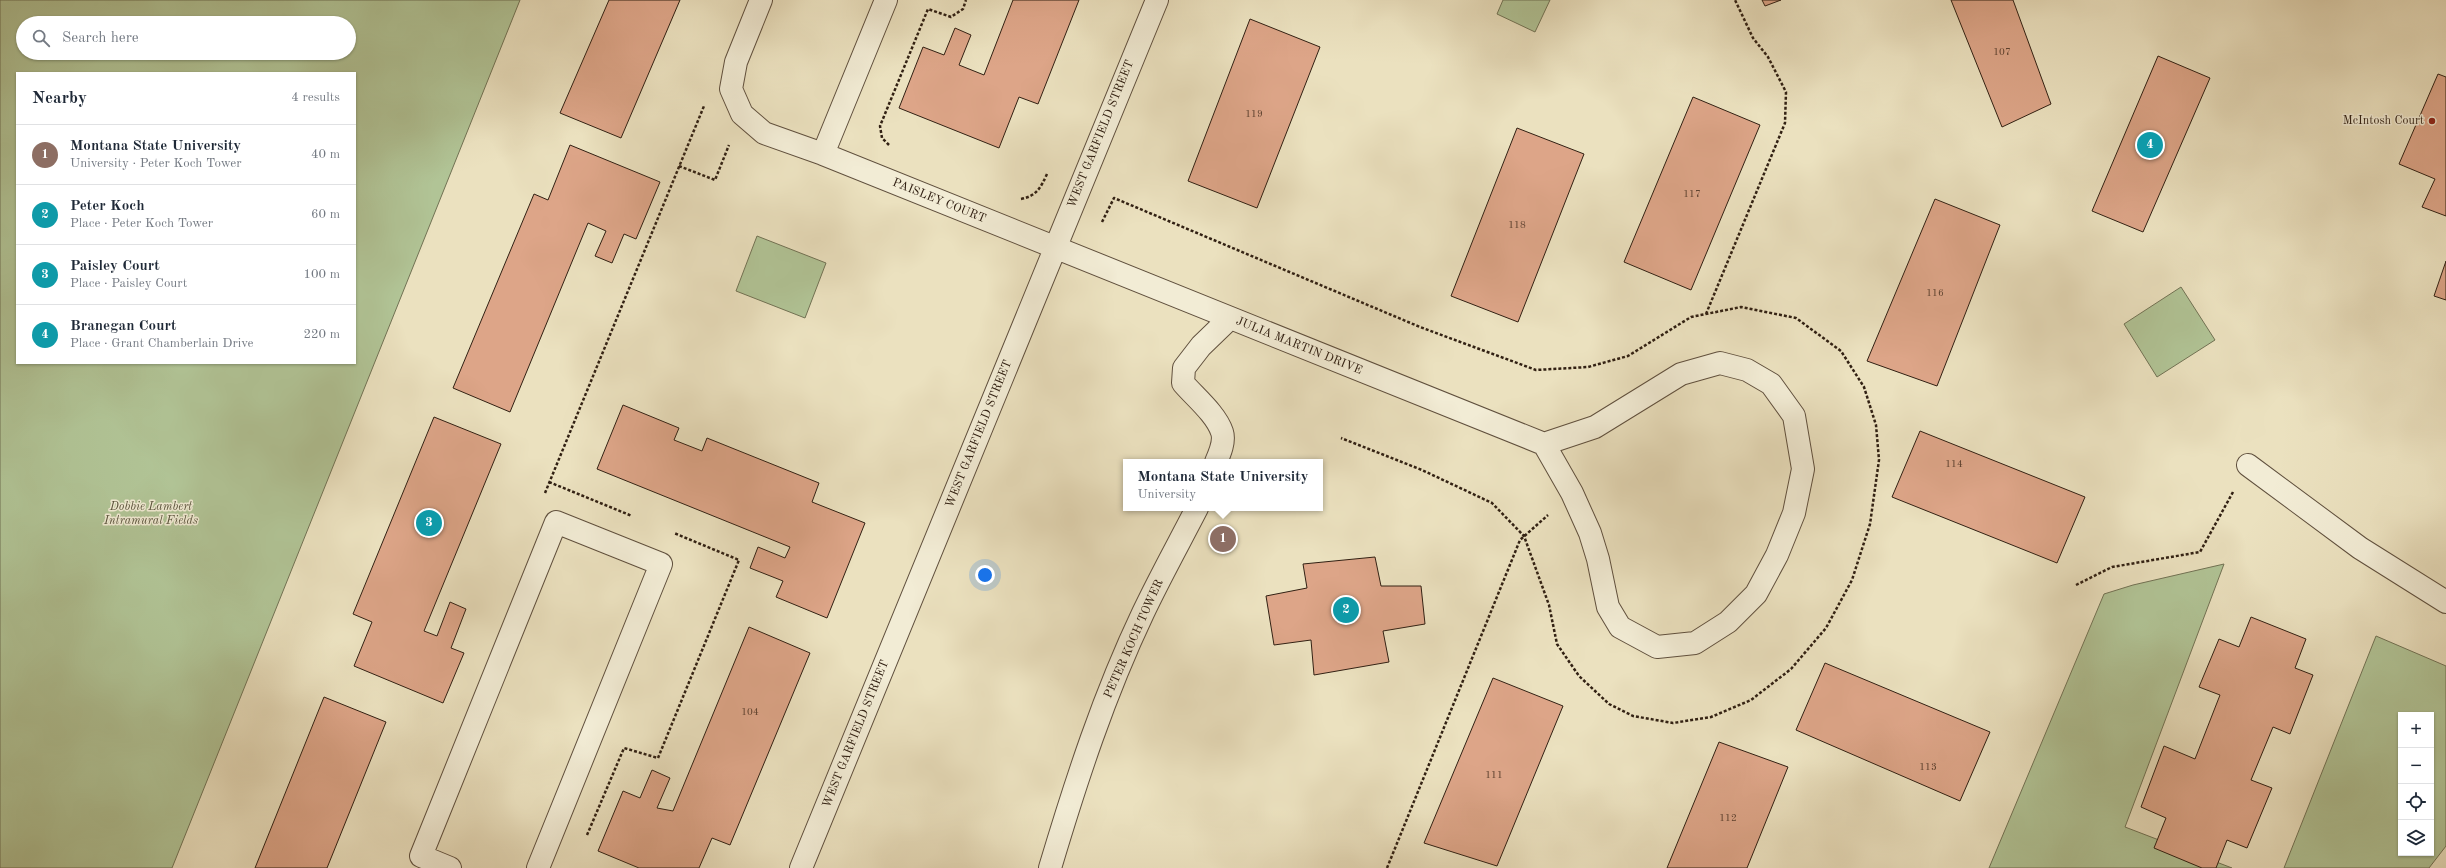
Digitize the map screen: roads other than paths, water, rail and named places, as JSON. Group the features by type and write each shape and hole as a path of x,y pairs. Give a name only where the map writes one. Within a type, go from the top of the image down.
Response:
{"street":[{"name":"PAISLEY COURT","path":"761,0 736,62 730,89 742,114 764,133 823,154 1055,247"},
{"path":"823,154 886,0"},
{"name":"WEST GARFIELD STREET","path":"802,868 1157,0"},
{"name":"JULIA MARTIN DRIVE","path":"1055,247 1544,444"},
{"path":"1217,459 1222,447 1222,432 1211,415 1183,384 1184,368 1201,346 1230,318"},
{"path":"1720,363 1747,370 1771,384 1794,416 1803,469 1794,514 1777,555 1756,594 1728,622 1695,643 1657,647 1620,627 1608,607 1598,559 1590,532 1572,493 1544,444 1595,427 1681,374 1720,363"},
{"path":"2248,465 2360,548 2446,602"},
{"name":"PETER KOCH TOWER","path":"1050,868 1078,772 1095,727 1143,613 1195,511"},
{"path":"450,868 421,856 556,522 661,564 538,868"}],"place":[{"name":"McIntosh Court","path":"2432,121"},
{"name":"Branegan Court","path":"2150,145"},
{"name":"Paisley Court","path":"429,523"},
{"name":"Montana State University","path":"1223,539"},
{"name":"Peter Koch","path":"1346,610"}],"park label":[{"name":"Dobbie Lambert Intramural Fields","path":"151,514"}]}
